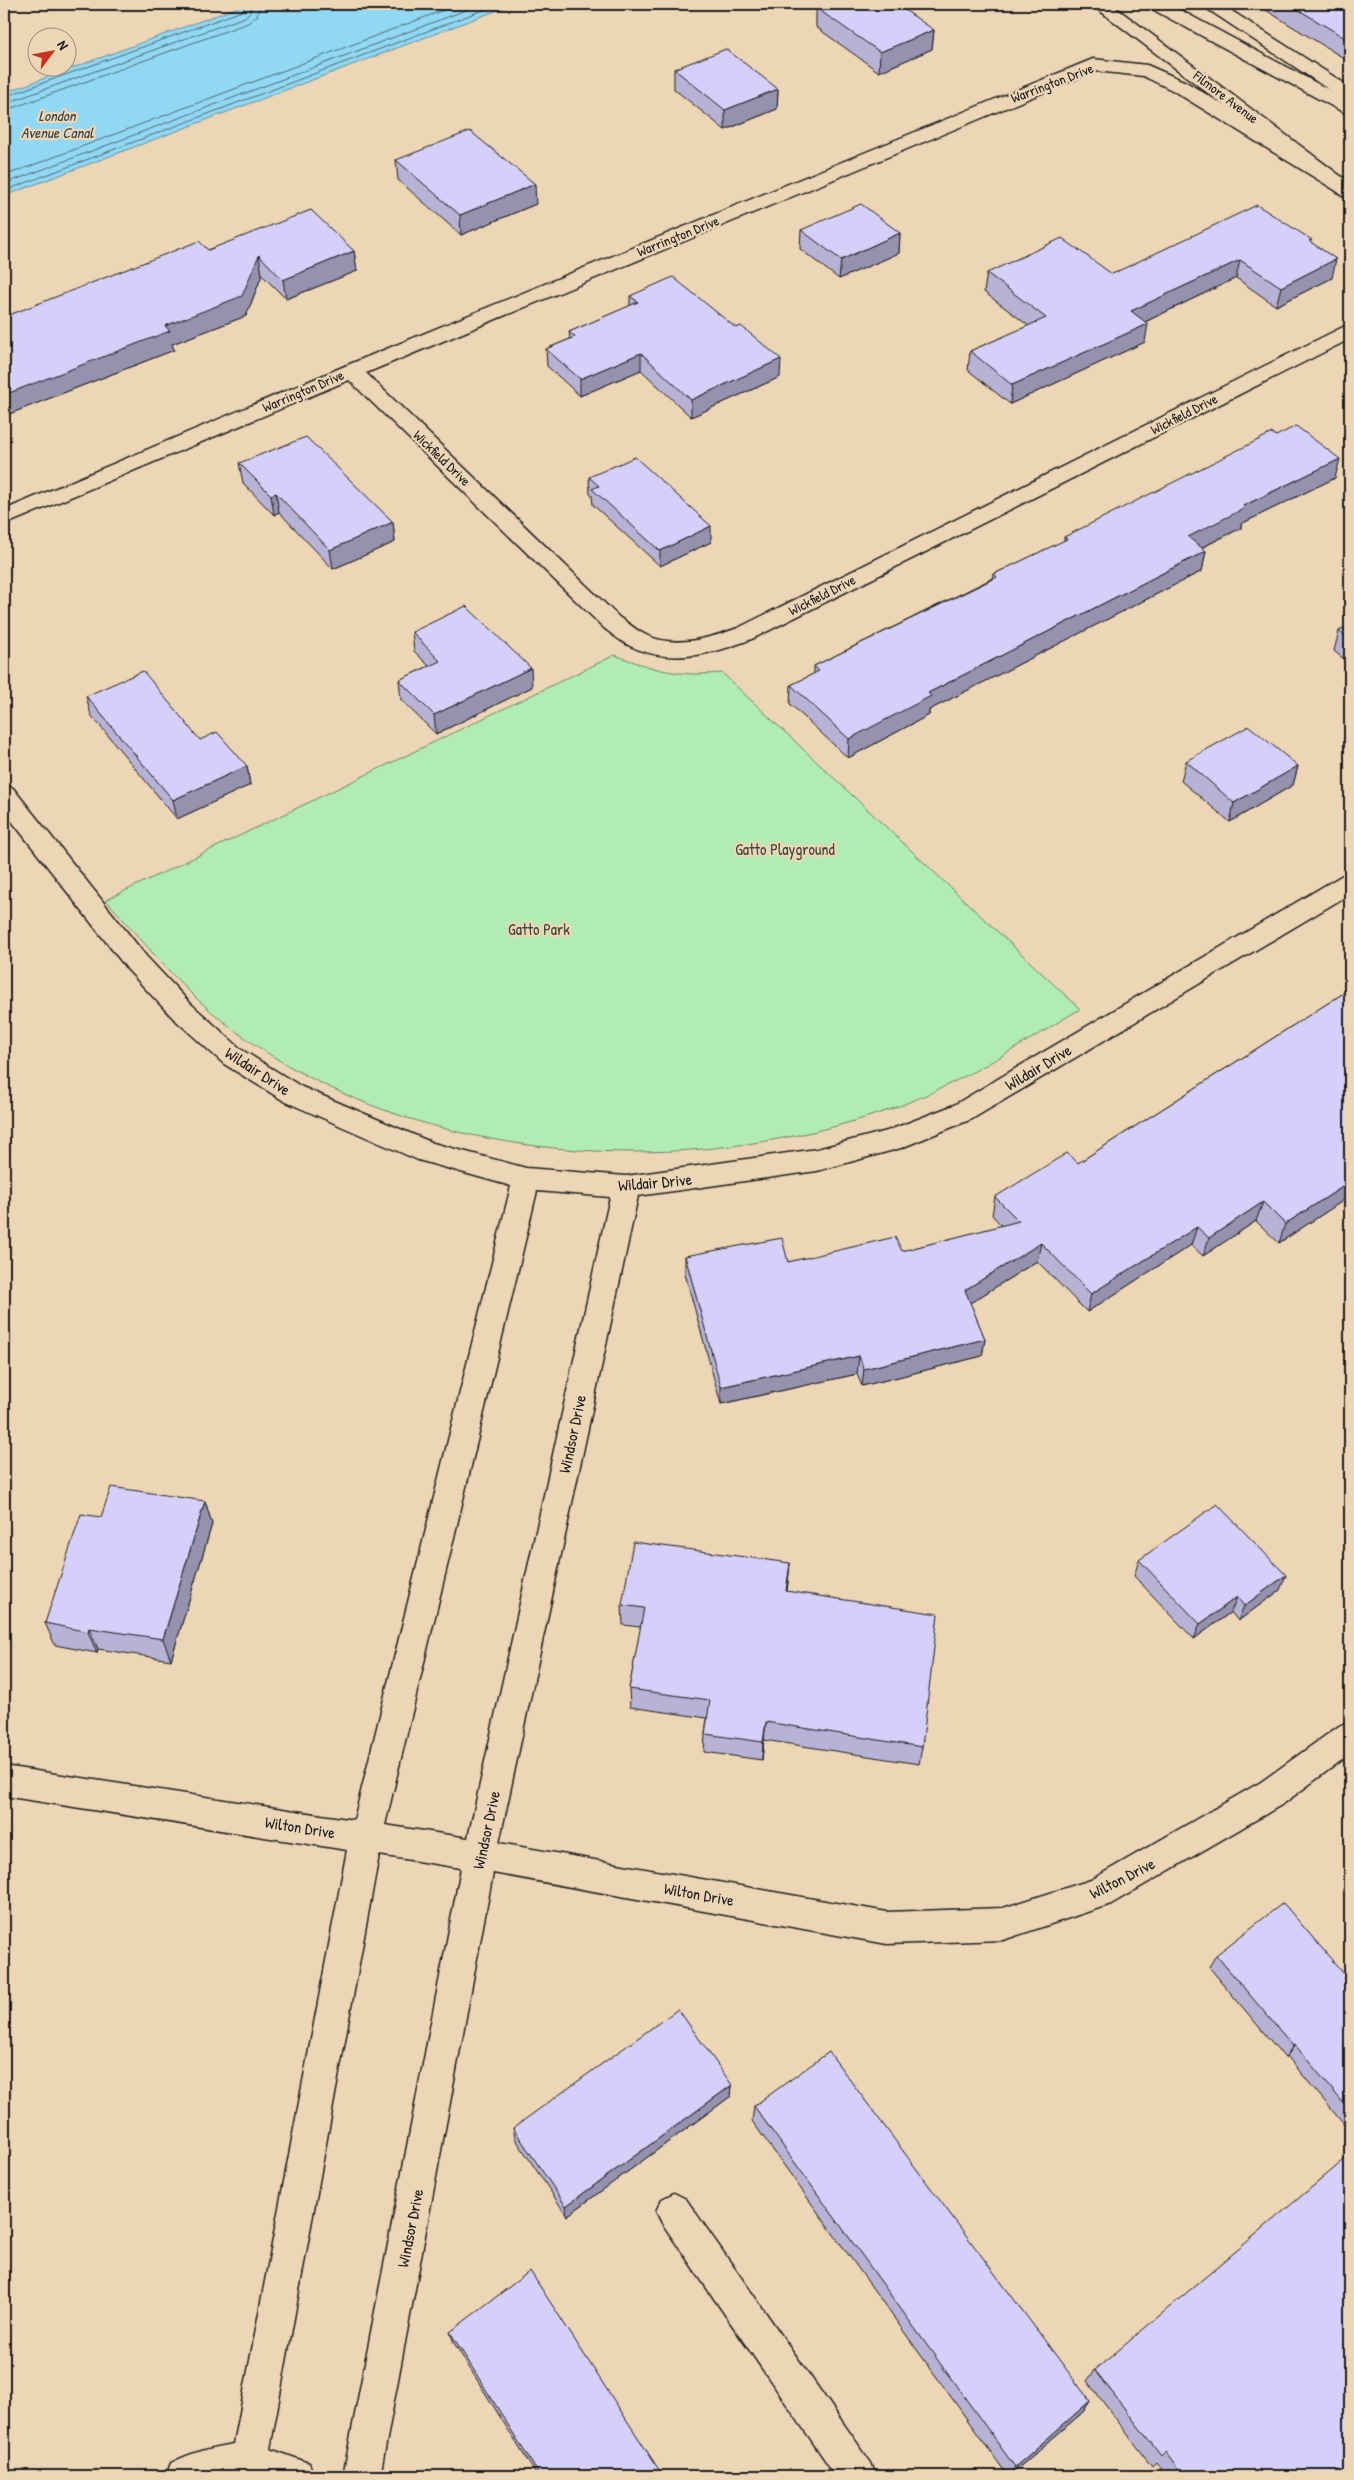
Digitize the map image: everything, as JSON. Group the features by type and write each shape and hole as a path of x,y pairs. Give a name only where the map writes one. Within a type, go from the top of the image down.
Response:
{"street":[{"name":"Filmore Avenue","path":"1100,4 1347,187"},
{"path":"1156,4 1350,108"},
{"path":"1210,4 1350,95"},
{"name":"Warrington Drive","path":"4,518 352,371 1093,65 1147,71 1179,86 1347,187"},
{"name":"Wickfield Drive","path":"352,371 612,623 641,642 677,650 710,647 746,633 1350,331"},
{"name":"Wildair Drive","path":"4,794 137,963 181,1010 233,1057 293,1094 427,1152 526,1179 626,1187 817,1160 892,1140 963,1112 1350,882"},
{"path":"249,2460 366,1837 526,1179"},
{"name":"Windsor Drive","path":"362,2476 480,1855 626,1187"},
{"name":"Wilton Drive","path":"4,1780 480,1855 887,1928 1003,1924 1099,1893 1272,1794 1350,1736"},
{"path":"674,2211 858,2476"},
{"path":"184,2476 200,2468 249,2460 296,2476"}],"green space":[{"name":"Gatto Park","path":"615,655 642,665 667,671 693,674 722,673 1080,1009 981,1068 930,1093 877,1114 795,1136 710,1148 623,1152 535,1146 449,1130 367,1103 289,1066 219,1018 204,1005 160,961 106,900"}],"water":[{"name":"London Avenue Canal","path":"247,4 514,4 4,196 4,93 45,78 78,78 78,66"}],"building":[{"path":"826,4 896,4 934,30 880,52 816,8"},
{"path":"1289,4 1350,4 1350,41"},
{"path":"726,49 778,89 725,110 674,69"},
{"path":"470,131 535,184 460,215 396,160"},
{"path":"861,204 900,233 841,260 801,230"},
{"path":"1257,205 1312,240 1309,241 1336,259 1281,287 1240,260 1131,311 1148,324 1012,385 970,351 1046,318 987,273 1062,238 1112,274"},
{"path":"311,210 354,251 283,280 259,255 242,296 165,326 170,331 4,395 4,317 199,241 208,250"},
{"path":"673,277 736,328 741,326 781,359 691,400 641,353 580,379 546,349 575,337 569,332 638,302 630,296"},
{"path":"1296,426 1340,459 1243,506 1245,508 1188,537 1206,551 928,693 931,696 849,739 791,685 819,671 814,666 997,577 994,574 1067,539 1064,537 1272,433 1276,436"},
{"path":"306,437 393,522 330,550 276,493 271,495 239,463"},
{"path":"635,457 711,526 660,551 592,489 599,486 589,477"},
{"path":"466,606 531,668 434,715 399,680 440,661 412,632"},
{"path":"1350,626 1350,640 1339,631"},
{"path":"143,671 200,740 217,732 247,766 173,800 86,696"},
{"path":"1249,726 1298,766 1234,803 1186,761"},
{"path":"1350,989 1350,1182 1285,1224 1263,1202 1209,1238 1197,1227 1091,1294 1041,1243 965,1290 985,1339 864,1369 859,1356 721,1387 685,1256 782,1238 788,1262 895,1237 902,1251 1019,1221 995,1197 1067,1153 1078,1163"},
{"path":"111,1487 205,1501 163,1639 89,1628 88,1632 45,1623 81,1514 101,1517"},
{"path":"1217,1504 1286,1575 1244,1606 1237,1597 1200,1624 1139,1560"},
{"path":"633,1542 790,1563 786,1591 938,1614 922,1747 766,1722 763,1742 705,1734 710,1700 629,1689 644,1608 622,1605"},
{"path":"1283,1903 1350,1981 1350,2111 1216,1955"},
{"path":"678,2009 732,2085 566,2206 513,2128"},
{"path":"829,2052 1090,2401 1015,2467 754,2106"},
{"path":"1350,2155 1350,2476 1183,2476 1165,2452 1161,2456 1095,2370"},
{"path":"530,2271 663,2476 540,2476 450,2332"}],"park label":[{"name":"Gatto Playground","path":"785,849"}]}
